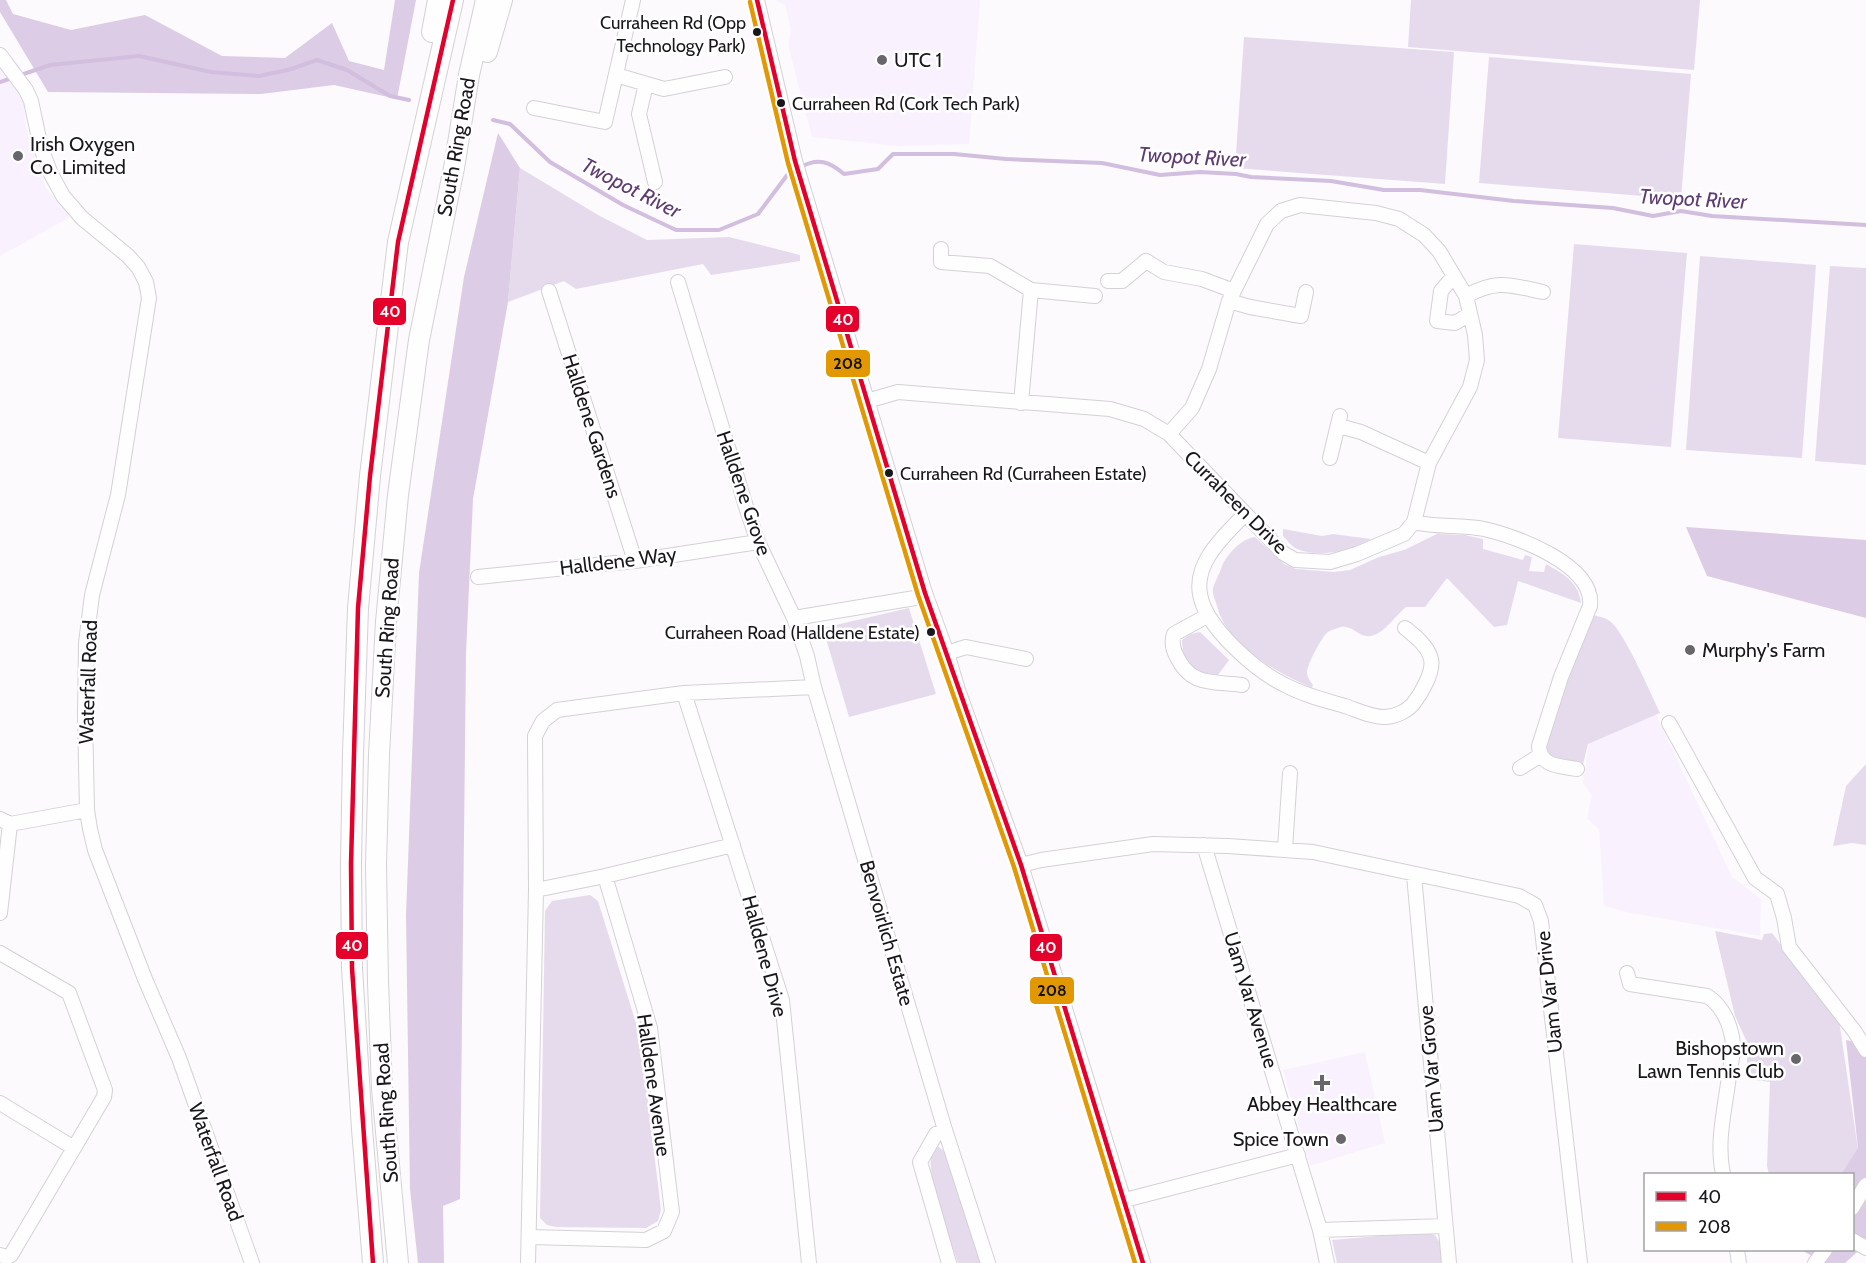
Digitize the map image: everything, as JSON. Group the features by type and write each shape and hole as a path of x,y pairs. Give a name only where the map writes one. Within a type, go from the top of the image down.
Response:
{"highway":[{"path":"398,242 412,134 438,0"},
{"name":"South Ring Road","path":"373,1263 352,968 351,864 358,608 369,487 398,242 453,0"},
{"name":"South Ring Road","path":"398,1263 382,1088 378,982 376,865 386,622 398,495 420,340 454,168 469,75 486,0"},
{"path":"454,168 502,0"}],"street":[{"path":"534,108 605,122 633,0"},
{"path":"757,0 795,161 925,593 1021,865 1143,1263"},
{"name":"Waterfall Road","path":"0,55 22,83 31,101 41,148 63,196 82,218 128,256 138,267 146,282 149,298 118,495 92,595 86,643 87,810 95,850 145,979 180,1058 252,1263"},
{"path":"616,75 664,88 725,77"},
{"path":"645,84 639,114 655,182"},
{"name":"Curraheen Drive","path":"867,401 898,392 1110,409 1144,419 1169,434 1283,553 1295,560 1330,562 1357,554 1404,534 1414,522 1429,463 1470,387 1477,360 1475,335 1466,296 1439,250 1424,235 1399,219 1376,213 1300,205 1281,210 1267,224 1231,296 1209,369 1197,398 1192,408 1169,434"},
{"path":"941,249 941,262 990,266 1031,290 1095,296"},
{"path":"1108,281 1122,281 1146,261 1164,272 1202,279 1250,307 1301,316 1306,292"},
{"path":"1453,277 1440,291 1437,321 1455,323 1470,314"},
{"name":"Halldene Grove","path":"678,282 758,542 794,618 830,736"},
{"path":"1466,296 1481,288 1501,283 1543,292"},
{"path":"1021,403 1031,290"},
{"name":"Halldene Gardens","path":"549,291 635,561"},
{"path":"1330,458 1339,421 1429,463"},
{"path":"1245,514 1214,548 1202,569 1199,593 1207,616 1226,639 1259,668 1283,685 1313,697 1376,716 1394,716 1412,705 1432,667 1429,653 1422,643 1405,628"},
{"path":"1414,522 1483,529 1517,538 1540,548 1563,563 1586,586 1590,596 1590,606 1548,712 1539,746 1541,755 1551,764 1577,769"},
{"name":"Halldene Way","path":"478,577 635,561 758,542"},
{"path":"794,618 915,598 925,593"},
{"path":"1207,616 1174,634 1172,640 1177,658 1188,674 1196,679 1242,685"},
{"path":"947,653 966,647 1026,659"},
{"path":"528,1263 536,890 535,736 543,721 557,710 684,693 814,687"},
{"name":"Halldene Drive","path":"684,693 782,1000 809,1263"},
{"path":"1669,723 1755,878 1777,894 1789,947 1855,1032 1866,1050"},
{"name":"Benvoirlich Estate","path":"830,736 945,1130 988,1263"},
{"path":"1520,768 1541,755"},
{"path":"1286,849 1290,773"},
{"path":"0,913 5,821 87,810"},
{"name":"Uam Var Drive","path":"1021,865 1153,844 1286,849 1313,852 1519,896 1535,905 1541,921 1580,1263"},
{"path":"536,890 733,845"},
{"name":"Uam Var Avenue","path":"1204,845 1298,1155 1327,1263"},
{"name":"Uam Var Grove","path":"1414,875 1449,1263"},
{"name":"Halldene Avenue","path":"529,1237 646,1240 664,1231 672,1212 650,1028 605,876"},
{"path":"0,953 66,991 71,997 105,1090 104,1097 11,1255 7,1257 0,1255"},
{"path":"1627,973 1630,984 1707,996 1716,1002 1725,1015 1731,1030 1733,1046 1720,1145 1722,1173"},
{"path":"0,1103 74,1148"},
{"path":"945,1130 936,1134 920,1162 949,1263"},
{"path":"1125,1200 1298,1155"},
{"path":"1854,1205 1866,1185"},
{"path":"1320,1230 1445,1226"},
{"path":"1815,1263 1824,1251"}],"shaded area":[{"path":"0,0 6,0 13,14 71,30 145,15 222,56 285,58 332,23 349,61 384,70 395,0 416,0 397,99 334,85 261,94 48,92 0,12"},
{"path":"776,0 980,0 969,144 898,146 812,137 788,45 791,30 785,5"},
{"path":"1411,0 1700,0 1694,70 1408,47"},
{"path":"1244,37 1454,52 1445,184 1235,168"},
{"path":"1489,57 1691,74 1681,199 1479,183"},
{"name":"Irish Oxygen Co. Limited","path":"0,68 24,99 25,125 46,188 70,217 0,256"},
{"path":"498,133 520,168 508,302 473,499 466,653 460,1199 443,1206 444,1263 418,1263 410,1189 406,915 419,573 464,277"},
{"path":"520,168 598,215 647,240 729,237 800,255 800,261 711,275 703,264 576,289 564,281 508,302"},
{"path":"1574,244 1687,253 1671,447 1558,438"},
{"path":"1700,256 1816,265 1802,458 1686,450"},
{"path":"1830,266 1866,268 1866,465 1815,461"},
{"path":"1686,527 1866,540 1866,618 1707,576"},
{"path":"1283,529 1322,536 1333,534 1371,539 1335,552 1306,552 1293,547 1283,536"},
{"path":"1437,534 1465,535 1483,539 1483,549 1523,560 1525,555 1532,557 1529,571 1544,572 1546,564 1558,571 1577,589 1581,603 1518,581 1507,625 1494,627 1447,578 1425,607 1406,607 1376,634 1367,636 1345,627 1328,632 1312,657 1308,668 1312,688 1269,666 1242,645 1222,620 1214,597 1213,588 1225,561 1236,547 1250,538 1255,537 1284,564 1296,569 1334,572 1350,570 1379,557 1404,550"},
{"path":"909,608 936,694 849,717 823,628"},
{"path":"1594,615 1611,622 1617,629 1660,713 1588,744 1583,764 1559,762 1548,756 1549,730 1572,663"},
{"path":"1200,632 1229,660 1218,675 1210,676 1197,671 1191,667 1184,655 1182,640 1190,634"},
{"path":"1656,714 1732,877 1761,899 1760,936 1604,906 1599,830 1587,818 1592,795 1583,783 1589,741"},
{"path":"1866,764 1866,845 1852,843 1833,846 1846,786"},
{"path":"590,895 598,901 640,1036 661,1210 658,1221 646,1228 556,1227 547,1225 540,1218 545,911 552,901"},
{"name":"Bishopstown Lawn Tennis Club","path":"1715,931 1762,940 1764,934 1772,933 1839,1020 1858,1149 1842,1173 1769,1173 1767,1166 1770,1082 1748,1079 1746,1040 1735,1016"},
{"path":"1846,1040 1866,1044 1866,1244 1845,1263 1825,1263 1803,1251 1854,1251 1854,1173 1842,1173 1858,1148"},
{"path":"1365,1052 1385,1143 1310,1166 1283,1070"},
{"path":"936,1145 947,1153 981,1263 958,1263 940,1210 933,1180 931,1156"},
{"path":"1424,1232 1435,1235 1441,1245 1443,1263 1337,1263 1332,1240"}],"waterway":[{"path":"0,82 50,65 139,56 211,72 259,76 288,70 317,60 347,70 390,96 409,100"},
{"name":"Twopot River","path":"493,120 510,124 550,162 623,205 676,230 719,230 758,214 788,174 794,171"},
{"name":"Twopot River","path":"801,167 813,162 824,162 844,174 878,169 893,154 954,154 1006,159 1102,163 1160,175 1200,172 1331,181 1384,190 1420,190 1514,201 1613,208 1653,216 1681,211 1712,216 1866,225"}],"transit line":[{"name":"40","path":"373,1263 352,968 351,864 358,608 370,476 398,242 453,0"},
{"name":"40","path":"757,0 795,161 925,593 1021,865 1143,1263"},
{"name":"208","path":"750,2 788,163 918,595 1014,867 1135,1263"}],"place":[{"name":"Curraheen Rd (Opp Technology Park)","path":"757,32"},
{"name":"UTC 1","path":"882,60"},
{"name":"Curraheen Rd (Cork Tech Park)","path":"781,103"},
{"name":"Irish Oxygen Co. Limited","path":"18,156"},
{"name":"Curraheen Rd (Curraheen Estate)","path":"889,473"},
{"name":"Curraheen Road (Halldene Estate)","path":"931,632"},
{"name":"Murphy's Farm","path":"1690,650"},
{"name":"Bishopstown Lawn Tennis Club","path":"1796,1059"},
{"name":"Abbey Healthcare","path":"1322,1083"},
{"name":"Spice Town","path":"1341,1139"}]}
